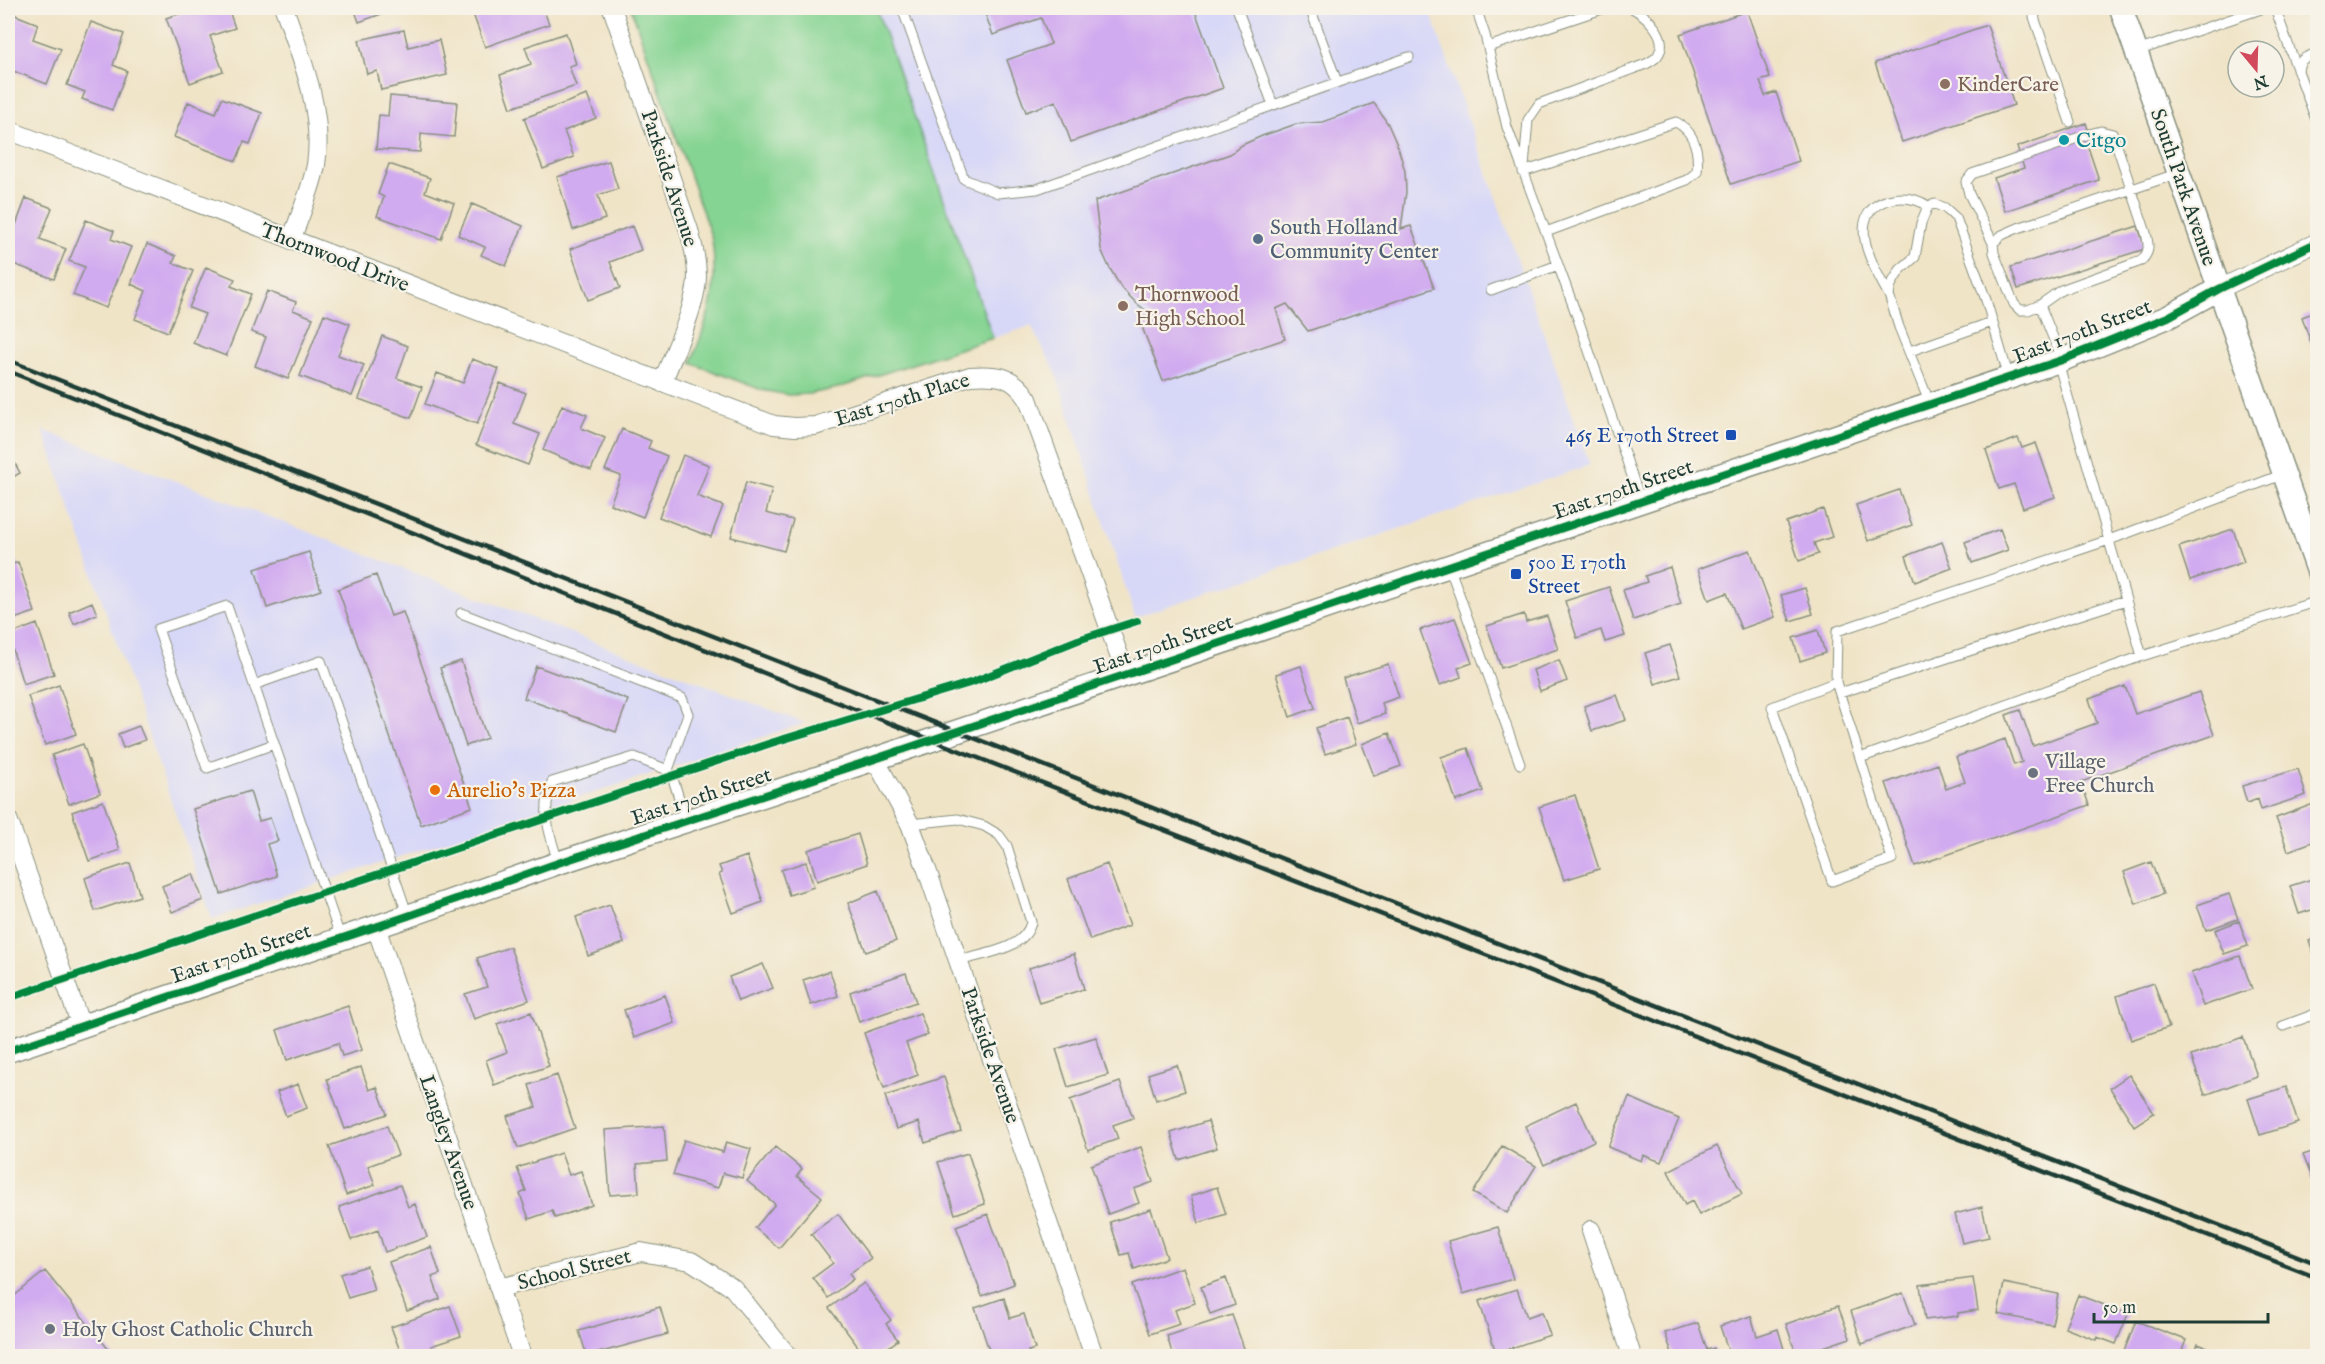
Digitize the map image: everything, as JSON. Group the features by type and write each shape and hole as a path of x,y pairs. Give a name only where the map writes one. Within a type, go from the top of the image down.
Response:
{"street":[{"path":"284,8 304,65 316,132 316,165 291,240"},
{"name":"Parkside Avenue","path":"612,8 689,230 695,254 697,278 688,316 662,383"},
{"name":"South Park Avenue","path":"2121,8 2318,571"},
{"name":"Thornwood Drive","path":"8,130 662,383"},
{"name":"East 170th Street","path":"8,1051 376,927 558,862 875,759 2060,361 2168,317 2219,289 2318,242"},
{"name":"East 170th Place","path":"662,383 774,425 795,427 816,426 970,376 988,374 1006,378 1020,386 1028,399 1126,675"},
{"name":"Parkside Avenue","path":"875,759 910,824 1094,1356"},
{"path":"8,819 81,1026"},
{"name":"Langley Avenue","path":"376,927 522,1356"},
{"path":"1591,1230 1632,1356"},
{"name":"School Street","path":"499,1288 640,1251 691,1261 733,1288 788,1356"}],"lane":[{"path":"902,8 964,179 998,193 1037,189 1409,57"},
{"path":"1237,8 1273,105"},
{"path":"1310,8 1337,82"},
{"path":"1476,8 1507,127 1641,502"},
{"path":"1488,47 1605,8"},
{"path":"1524,172 1528,120 1539,104 1646,64 1658,56 1661,44 1654,26 1643,13 1632,8"},
{"path":"2042,8 2037,10 2034,16 2070,122"},
{"path":"2137,51 2264,8"},
{"path":"2275,8 2318,125"},
{"path":"2298,71 2298,64 2302,58 2318,53"},
{"path":"1524,172 1656,127 1676,123 1685,127 1694,140 1698,158 1697,172 1687,180 1546,232"},
{"path":"2101,131 2112,134 2131,188 2149,244 2148,254 2140,261 2061,290 2040,305 2028,310 2020,310 2014,304 1994,254 1993,243 1969,194 1966,182 1972,174 2101,131"},
{"path":"1993,243 2002,235 2018,228 2179,172"},
{"path":"1930,404 1899,327 1889,295 1874,268 1863,231 1865,218 1876,206 1888,200 1906,197 1928,206 1935,204 1945,208 1956,218 2009,378"},
{"path":"1889,295 1891,285 1900,270 1915,257 1921,223 1928,206"},
{"path":"1491,290 1558,265"},
{"path":"2040,305 2060,361 2142,657"},
{"path":"1910,351 1992,322"},
{"path":"1836,682 1772,707 1832,881 1892,859 1836,682 1837,631 2109,540 2284,474"},
{"path":"1449,566 1520,764"},
{"path":"1840,693 2126,600"},
{"path":"1860,758 2142,657 2318,601"},
{"path":"274,744 207,768 158,629 227,606 341,939"},
{"path":"461,613 681,698 688,714 668,770"},
{"path":"254,685 321,661 408,916"},
{"path":"558,862 545,818 552,782 634,757 668,770 686,820"},
{"path":"910,824 958,819 984,826 999,836 1008,846 1031,922 1029,932 1009,946 958,961"},
{"path":"2283,1026 2318,1013"}],"shaded area":[{"name":"Thornwood High School","path":"631,8 1429,8 1590,465 1135,617 1055,371 1031,326 838,388 809,394 788,395 762,390 691,363 707,321 715,291 716,265 712,239"},
{"path":"43,430 805,723 212,919"}],"green space":[{"path":"631,8 876,8 993,338 838,388 809,394 788,395 762,390 691,363 711,303 714,273 712,239"}],"building":[{"path":"197,8 228,8 235,28 210,36 223,71 190,83 166,18"},
{"path":"354,8 398,8 359,22"},
{"path":"491,8 543,8 549,24 485,47 473,14"},
{"path":"983,8 1194,8 1223,88 1071,142 1056,101 1026,112 1007,60 1051,44 1041,18 993,35"},
{"path":"1747,11 1770,78 1760,81 1765,96 1776,92 1799,161 1731,184 1680,34"},
{"path":"8,12 38,24 33,39 61,49 47,84 8,69"},
{"path":"91,22 124,34 113,65 127,71 112,110 82,99 85,92 67,85"},
{"name":"KinderCare","path":"1987,25 2014,105 1902,142 1875,63"},
{"path":"404,30 408,47 439,40 447,75 381,90 377,71 367,74 359,40"},
{"path":"566,33 576,64 569,66 576,86 511,108 500,75 531,64 525,47"},
{"path":"587,95 596,118 564,131 574,157 543,169 524,118"},
{"path":"390,96 457,102 454,137 421,134 420,152 376,149 379,115 388,116"},
{"path":"222,98 262,113 250,144 244,142 236,161 174,137 188,102 216,113"},
{"name":"South Holland Community Center","path":"1374,103 1388,124 1405,171 1406,192 1401,229 1411,226 1434,288 1308,331 1287,304 1276,309 1285,339 1163,381 1139,319 1153,316 1136,303 1120,286 1109,267 1101,249 1095,201 1230,154 1242,145 1296,124 1323,122"},
{"name":"Citgo","path":"2086,123 2093,146 2088,147 2099,180 2005,211 1994,178 2024,168 2017,147"},
{"path":"609,161 618,189 598,195 605,219 573,230 557,177"},
{"path":"389,164 430,178 425,192 454,203 441,239 377,216 384,197 378,194"},
{"path":"26,198 52,208 40,239 66,249 54,279 8,262 8,246"},
{"path":"472,204 523,226 506,266 481,255 485,247 458,235"},
{"path":"86,220 114,231 111,239 131,247 106,308 73,295 85,267 69,261"},
{"path":"632,226 641,250 610,262 620,288 588,300 570,249"},
{"path":"2138,226 2145,249 2018,289 2011,267"},
{"path":"147,244 176,256 173,263 193,271 168,332 135,319 146,291 131,284"},
{"path":"206,267 235,279 231,286 251,294 226,356 193,343 205,314 189,308"},
{"path":"267,291 296,302 293,310 313,318 288,379 255,366 266,337 251,332"},
{"path":"2318,311 2318,347 2313,349 2302,317"},
{"path":"324,314 350,324 338,355 364,365 352,396 300,376"},
{"path":"382,336 408,346 397,378 422,387 411,418 359,399"},
{"path":"472,359 499,369 477,424 425,404 437,373 463,383"},
{"path":"500,383 526,393 514,424 540,434 528,465 476,445"},
{"path":"562,405 587,415 581,428 605,438 591,470 543,450"},
{"path":"622,429 651,441 648,448 667,456 643,517 610,504 621,476 605,470"},
{"path":"2018,438 2022,448 2036,443 2055,497 2023,508 2014,484 1999,489 1986,450"},
{"path":"8,450 20,473 8,480"},
{"path":"683,455 709,465 697,496 723,506 711,537 659,517"},
{"path":"746,482 772,489 766,513 793,520 784,551 731,537"},
{"path":"1899,490 1912,525 1868,541 1856,505"},
{"path":"1823,509 1832,537 1814,543 1818,554 1799,561 1786,522"},
{"path":"2000,529 2008,550 1972,563 1965,542"},
{"path":"2233,529 2244,562 2190,580 2179,547"},
{"path":"1942,542 1952,568 1915,582 1906,556"},
{"path":"1750,550 1775,617 1741,629 1727,593 1709,600 1698,569"},
{"path":"309,552 321,590 267,608 255,569"},
{"path":"18,562 35,612 8,621 8,566"},
{"path":"1670,567 1681,604 1633,620 1623,590 1647,582 1645,576"},
{"path":"376,575 391,616 403,612 472,807 421,825 338,589"},
{"path":"1609,587 1625,636 1605,642 1601,630 1577,638 1565,601"},
{"path":"1805,588 1813,614 1790,621 1781,595"},
{"path":"92,602 97,614 74,624 69,612"},
{"path":"1524,614 1526,622 1547,616 1558,649 1501,668 1487,626"},
{"path":"1455,618 1472,663 1458,668 1461,677 1440,685 1420,630"},
{"path":"37,624 54,674 23,684 8,635"},
{"path":"1818,630 1825,653 1800,661 1793,638"},
{"path":"1670,645 1680,676 1655,684 1645,653"},
{"path":"1559,660 1567,681 1540,691 1533,670"},
{"path":"461,661 487,738 466,746 440,668"},
{"path":"1388,664 1399,697 1382,703 1385,714 1357,723 1343,678"},
{"path":"536,666 628,700 616,732 524,698"},
{"path":"1301,666 1315,708 1290,717 1276,674"},
{"path":"59,685 76,734 45,745 28,696"},
{"name":"Village Free Church","path":"2125,686 2135,714 2199,692 2214,735 2081,782 2089,805 1915,866 1886,783 1938,764 1946,789 1965,782 1956,757 2005,739 2014,765 2022,762 2006,715 2020,710 2033,746 2097,723 2089,699"},
{"path":"1617,695 1626,720 1592,731 1584,706"},
{"path":"1347,717 1356,744 1325,754 1316,728"},
{"path":"139,726 145,740 123,748 118,734"},
{"path":"1389,733 1401,766 1374,776 1362,744"},
{"path":"83,744 100,793 69,804 52,755"},
{"path":"1468,748 1483,791 1456,801 1441,757"},
{"path":"2298,769 2306,795 2261,810 2258,799 2247,803 2242,786"},
{"path":"250,791 259,821 270,818 278,841 267,844 277,876 221,894 193,809"},
{"path":"1575,795 1599,869 1564,880 1539,807"},
{"path":"103,801 120,850 89,861 72,812"},
{"path":"2316,803 2318,827 2311,830 2315,841 2288,851 2276,818"},
{"path":"858,834 867,864 817,881 808,850"},
{"path":"747,856 763,902 733,913 719,874 722,873 719,866"},
{"path":"806,862 814,887 789,895 781,870"},
{"path":"2151,862 2163,894 2136,904 2124,872"},
{"path":"130,863 140,896 95,911 85,878"},
{"path":"1107,864 1130,925 1090,940 1068,879"},
{"path":"193,874 203,900 172,912 162,886"},
{"path":"2318,877 2318,908 2299,914 2290,886"},
{"path":"878,891 896,941 866,952 848,903"},
{"path":"2229,894 2238,919 2206,930 2197,905"},
{"path":"610,905 624,943 588,956 576,917"},
{"path":"2239,921 2248,946 2224,954 2215,930"},
{"path":"2318,938 2318,962 2317,962 2309,941"},
{"path":"510,947 529,1000 474,1019 465,994 487,987 477,958"},
{"path":"1074,954 1084,989 1039,1003 1029,968"},
{"path":"2240,956 2252,989 2203,1006 2191,973"},
{"path":"763,964 773,988 738,1001 729,977"},
{"path":"830,971 838,996 811,1005 803,980"},
{"path":"906,973 916,1002 859,1022 850,992"},
{"path":"2154,983 2169,1027 2131,1040 2117,996"},
{"path":"665,995 675,1023 634,1038 624,1010"},
{"path":"348,1006 362,1050 342,1056 338,1043 287,1060 277,1030"},
{"path":"531,1012 549,1066 494,1085 486,1060 507,1052 497,1024"},
{"path":"920,1013 928,1035 906,1043 918,1075 884,1088 864,1033"},
{"path":"1096,1037 1108,1075 1068,1087 1056,1049"},
{"path":"2243,1037 2257,1076 2205,1095 2191,1056"},
{"path":"1177,1065 1185,1091 1156,1100 1148,1074"},
{"path":"361,1067 369,1090 377,1087 387,1114 345,1129 327,1079"},
{"path":"557,1075 575,1128 518,1148 507,1116 536,1107 529,1085"},
{"path":"2129,1075 2154,1113 2134,1126 2110,1088"},
{"path":"944,1077 961,1131 925,1143 919,1122 896,1129 885,1096"},
{"path":"1120,1082 1133,1118 1113,1125 1118,1139 1088,1150 1070,1100"},
{"path":"298,1084 307,1108 286,1116 277,1092"},
{"path":"2286,1087 2298,1123 2260,1135 2248,1099"},
{"path":"1629,1097 1679,1119 1661,1162 1643,1155 1641,1161 1608,1147"},
{"path":"1576,1102 1594,1141 1544,1165 1525,1126"},
{"path":"1208,1121 1217,1148 1179,1160 1171,1133"},
{"path":"387,1126 398,1155 368,1166 375,1185 346,1195 329,1146"},
{"path":"664,1126 667,1161 637,1164 639,1193 610,1195 605,1130"},
{"path":"684,1140 723,1152 726,1142 751,1149 742,1178 723,1173 718,1188 673,1175"},
{"path":"1502,1146 1536,1166 1507,1213 1473,1193"},
{"path":"1717,1146 1742,1194 1699,1215 1692,1201 1685,1205 1668,1171"},
{"path":"775,1147 802,1169 797,1176 822,1197 779,1248 755,1228 775,1204 747,1181"},
{"path":"1141,1147 1153,1182 1134,1189 1139,1203 1108,1214 1091,1165"},
{"path":"2318,1150 2318,1182 2314,1183 2303,1155"},
{"path":"561,1153 569,1175 581,1171 592,1205 555,1218 552,1211 529,1219 520,1194 526,1191 517,1168"},
{"path":"968,1153 985,1204 955,1214 938,1162"},
{"path":"400,1185 408,1207 415,1204 427,1237 385,1252 378,1230 351,1240 339,1207"},
{"path":"1217,1187 1226,1214 1199,1223 1191,1196"},
{"path":"1982,1207 1989,1237 1962,1243 1955,1214"},
{"path":"1151,1209 1167,1258 1134,1269 1129,1253 1121,1255 1110,1222"},
{"path":"838,1214 871,1258 849,1274 853,1279 828,1298 813,1278 833,1263 811,1234"},
{"path":"988,1214 1014,1284 982,1296 956,1226"},
{"path":"1498,1227 1513,1279 1463,1294 1448,1241"},
{"path":"431,1247 440,1274 432,1277 440,1299 407,1311 389,1262"},
{"path":"367,1266 374,1290 348,1298 340,1274"},
{"path":"1183,1267 1195,1303 1175,1310 1180,1324 1150,1334 1132,1285"},
{"name":"Holy Ghost Catholic Church","path":"45,1271 114,1356 8,1356 8,1301"},
{"path":"1226,1278 1235,1305 1210,1314 1201,1287"},
{"path":"1973,1278 1978,1310 1958,1313 1958,1316 1925,1320 1920,1285"},
{"path":"864,1283 891,1320 886,1324 898,1340 876,1356 865,1356 829,1308"},
{"path":"2004,1283 2058,1294 2052,1325 1998,1314"},
{"path":"1517,1289 1527,1317 1542,1312 1550,1335 1496,1353 1479,1301"},
{"path":"1903,1293 1915,1325 1862,1344 1851,1311"},
{"path":"2078,1295 2128,1314 2116,1344 2097,1337 2096,1340 2065,1328"},
{"path":"1004,1298 1010,1318 1024,1314 1035,1349 1028,1351 1030,1356 991,1356 975,1308"},
{"path":"450,1306 461,1336 431,1346 435,1356 402,1356 391,1327"},
{"path":"1838,1306 1850,1338 1797,1356 1786,1324"},
{"path":"660,1307 668,1334 587,1356 579,1331"},
{"path":"1232,1315 1245,1351 1230,1356 1173,1356 1167,1336"},
{"path":"1751,1316 1757,1336 1778,1329 1786,1356 1730,1356 1720,1326"},
{"path":"2136,1321 2186,1340 2180,1356 2123,1354"},
{"path":"1698,1323 1707,1350 1714,1348 1717,1356 1673,1356 1665,1333"},
{"path":"2198,1344 2229,1356 2193,1356"}],"railway":[{"path":"8,360 2318,1264"},
{"path":"8,371 932,740 2318,1278"}],"cycle path":[{"path":"8,1051 558,863 875,759 2062,360 2168,317 2219,289 2318,242"},
{"path":"8,998 771,743 973,682 1078,640 1137,621"}],"place":[{"name":"KinderCare","path":"1945,84"},
{"name":"Citgo","path":"2064,140"},
{"name":"South Holland Community Center","path":"1258,239"},
{"name":"Thornwood High School","path":"1123,306"},
{"name":"465 E 170th Street","path":"1731,435"},
{"name":"500 E 170th Street","path":"1516,574"},
{"name":"Village Free Church","path":"2033,773"},
{"name":"Aurelio's Pizza","path":"435,790"},
{"name":"Holy Ghost Catholic Church","path":"50,1329"}]}
